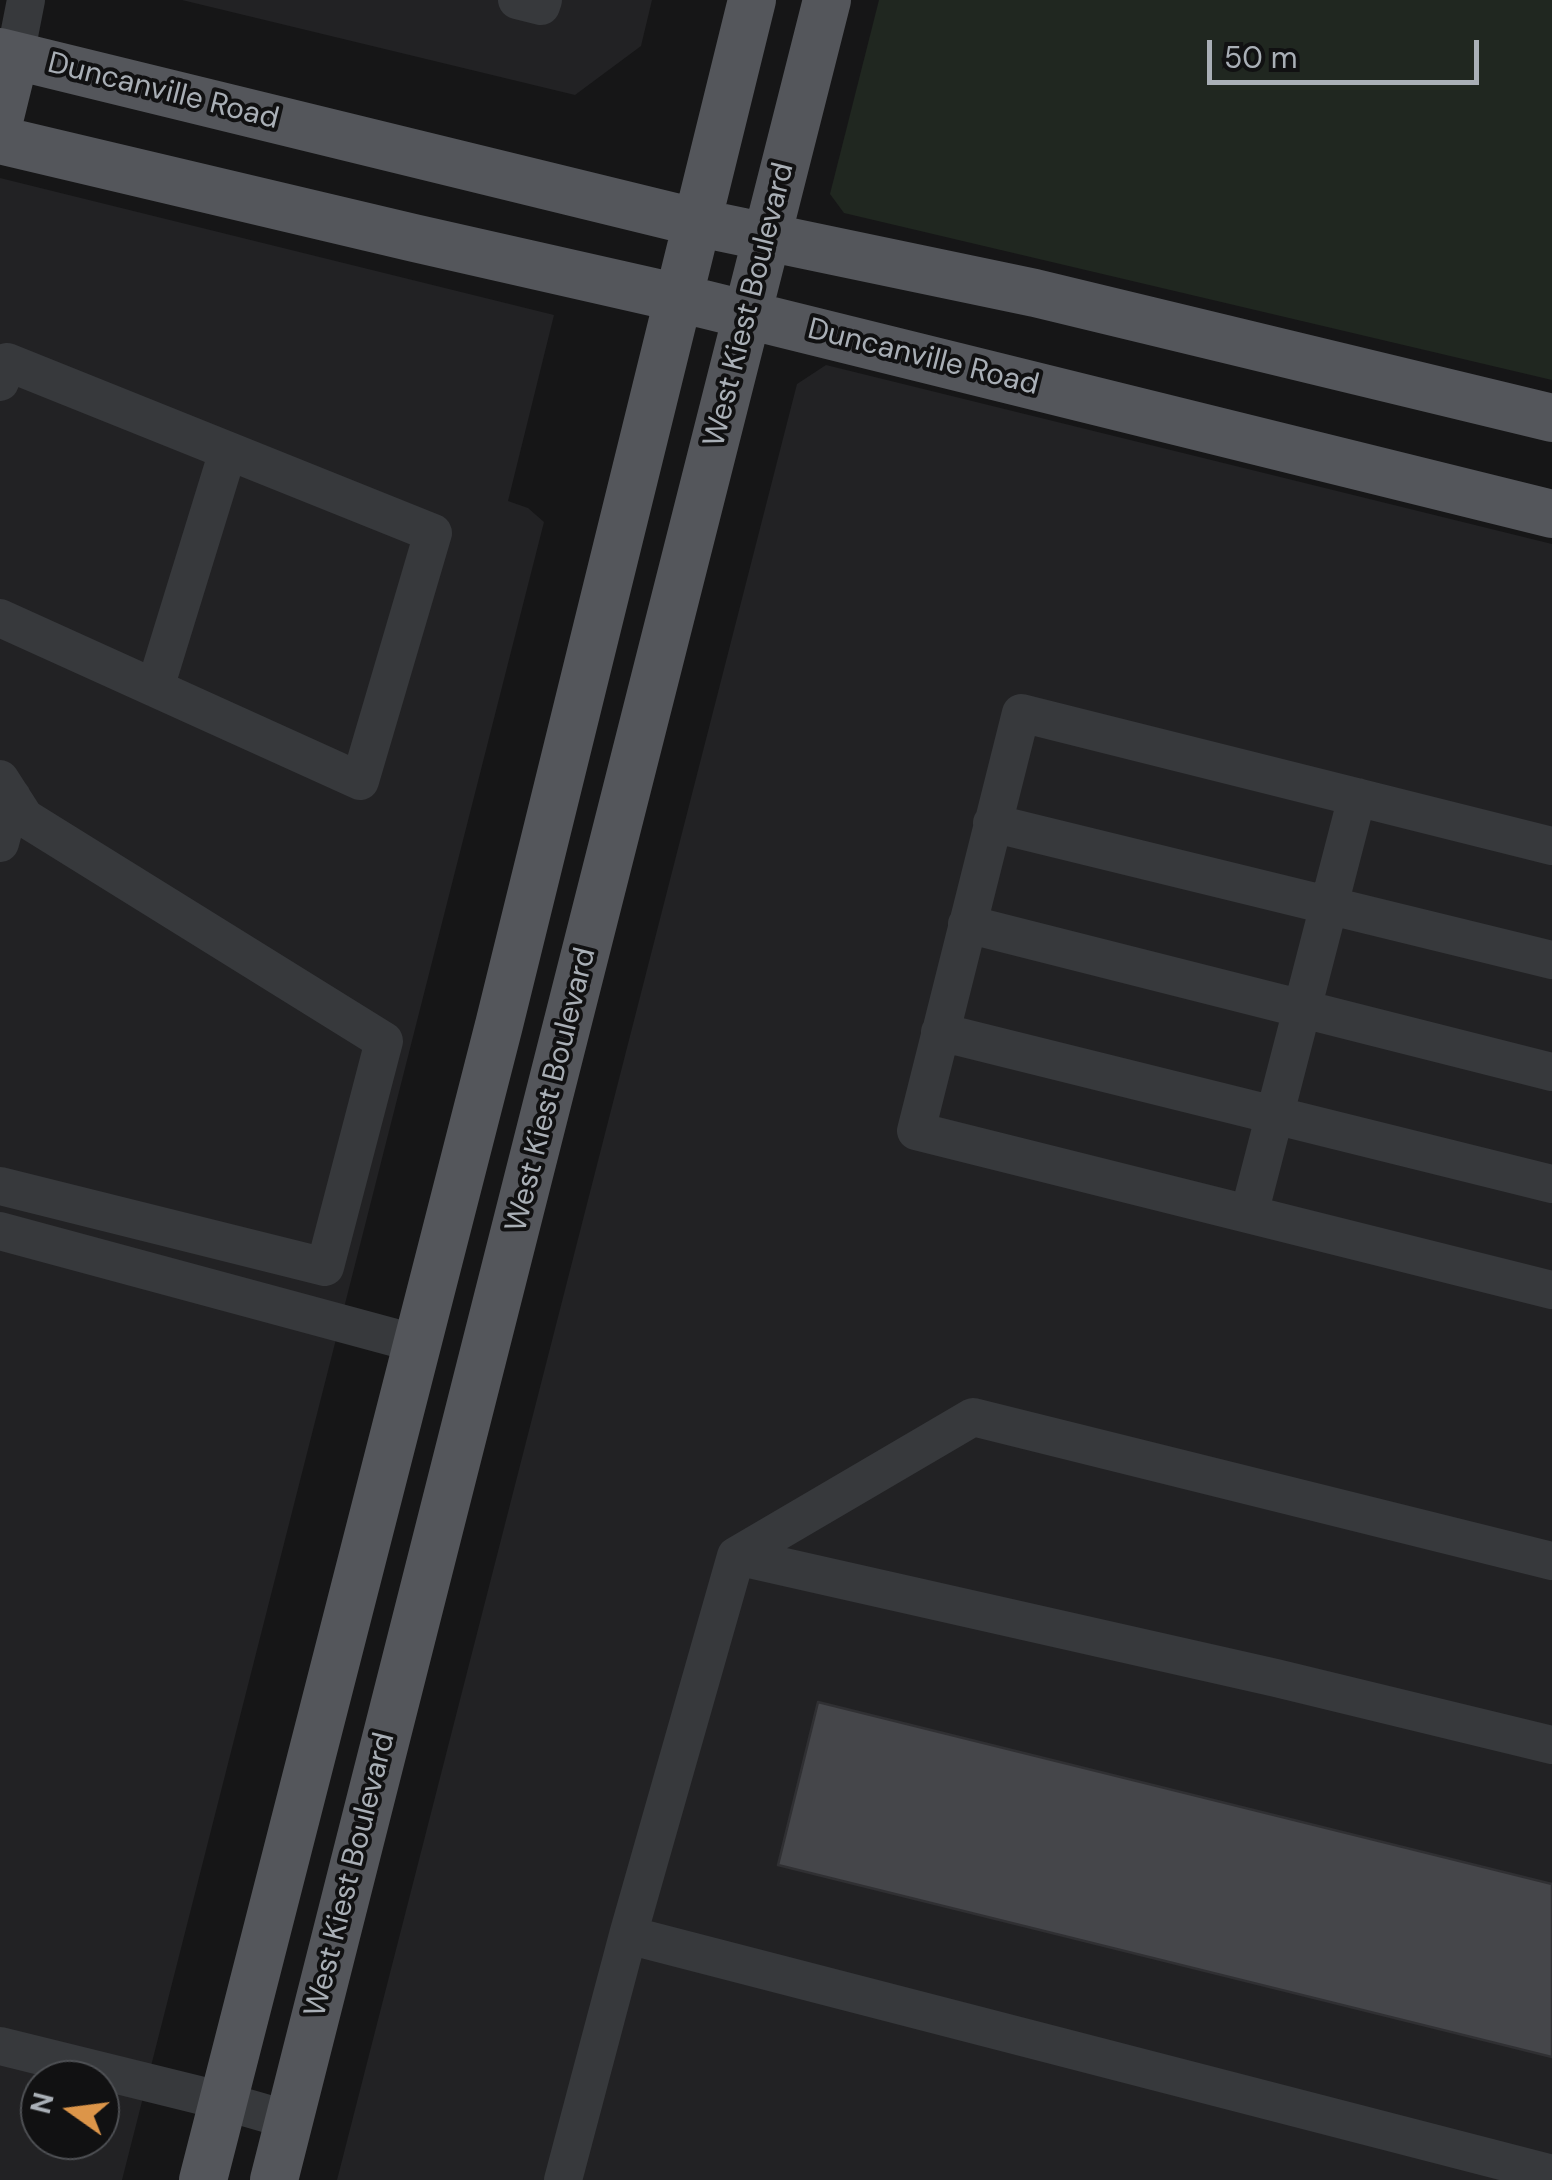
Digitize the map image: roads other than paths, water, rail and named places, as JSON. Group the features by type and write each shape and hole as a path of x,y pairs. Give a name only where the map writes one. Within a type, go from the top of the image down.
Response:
{"main road":[{"path":"203,2180 418,1344 752,0"},
{"name":"West Kiest Boulevard","path":"274,2180 827,0"},
{"path":"0,117 8,54"},
{"name":"Duncanville Road","path":"8,54 766,239 1035,294 1552,418"},
{"name":"Duncanville Road","path":"0,140 747,314 1552,514"}],"lane":[{"path":"8,54 26,0"},
{"path":"517,0 541,6 543,0"},
{"path":"0,382 7,362 433,533 360,780 0,618"},
{"path":"156,688 228,450"},
{"path":"1552,846 1020,712 916,1131 1552,1290"},
{"path":"0,843 6,788"},
{"path":"0,1186 325,1267 384,1041 25,818 6,788"},
{"path":"1250,1214 1357,797"},
{"path":"992,823 1552,960"},
{"path":"967,924 1552,1072"},
{"path":"940,1032 1552,1184"},
{"path":"0,1231 418,1344"},
{"path":"564,2180 628,1935 736,1556 973,1417 1552,1562"},
{"path":"736,1556 1294,1682 1552,1745"},
{"path":"628,1935 1552,2174"},
{"path":"0,2046 289,2120"}]}
